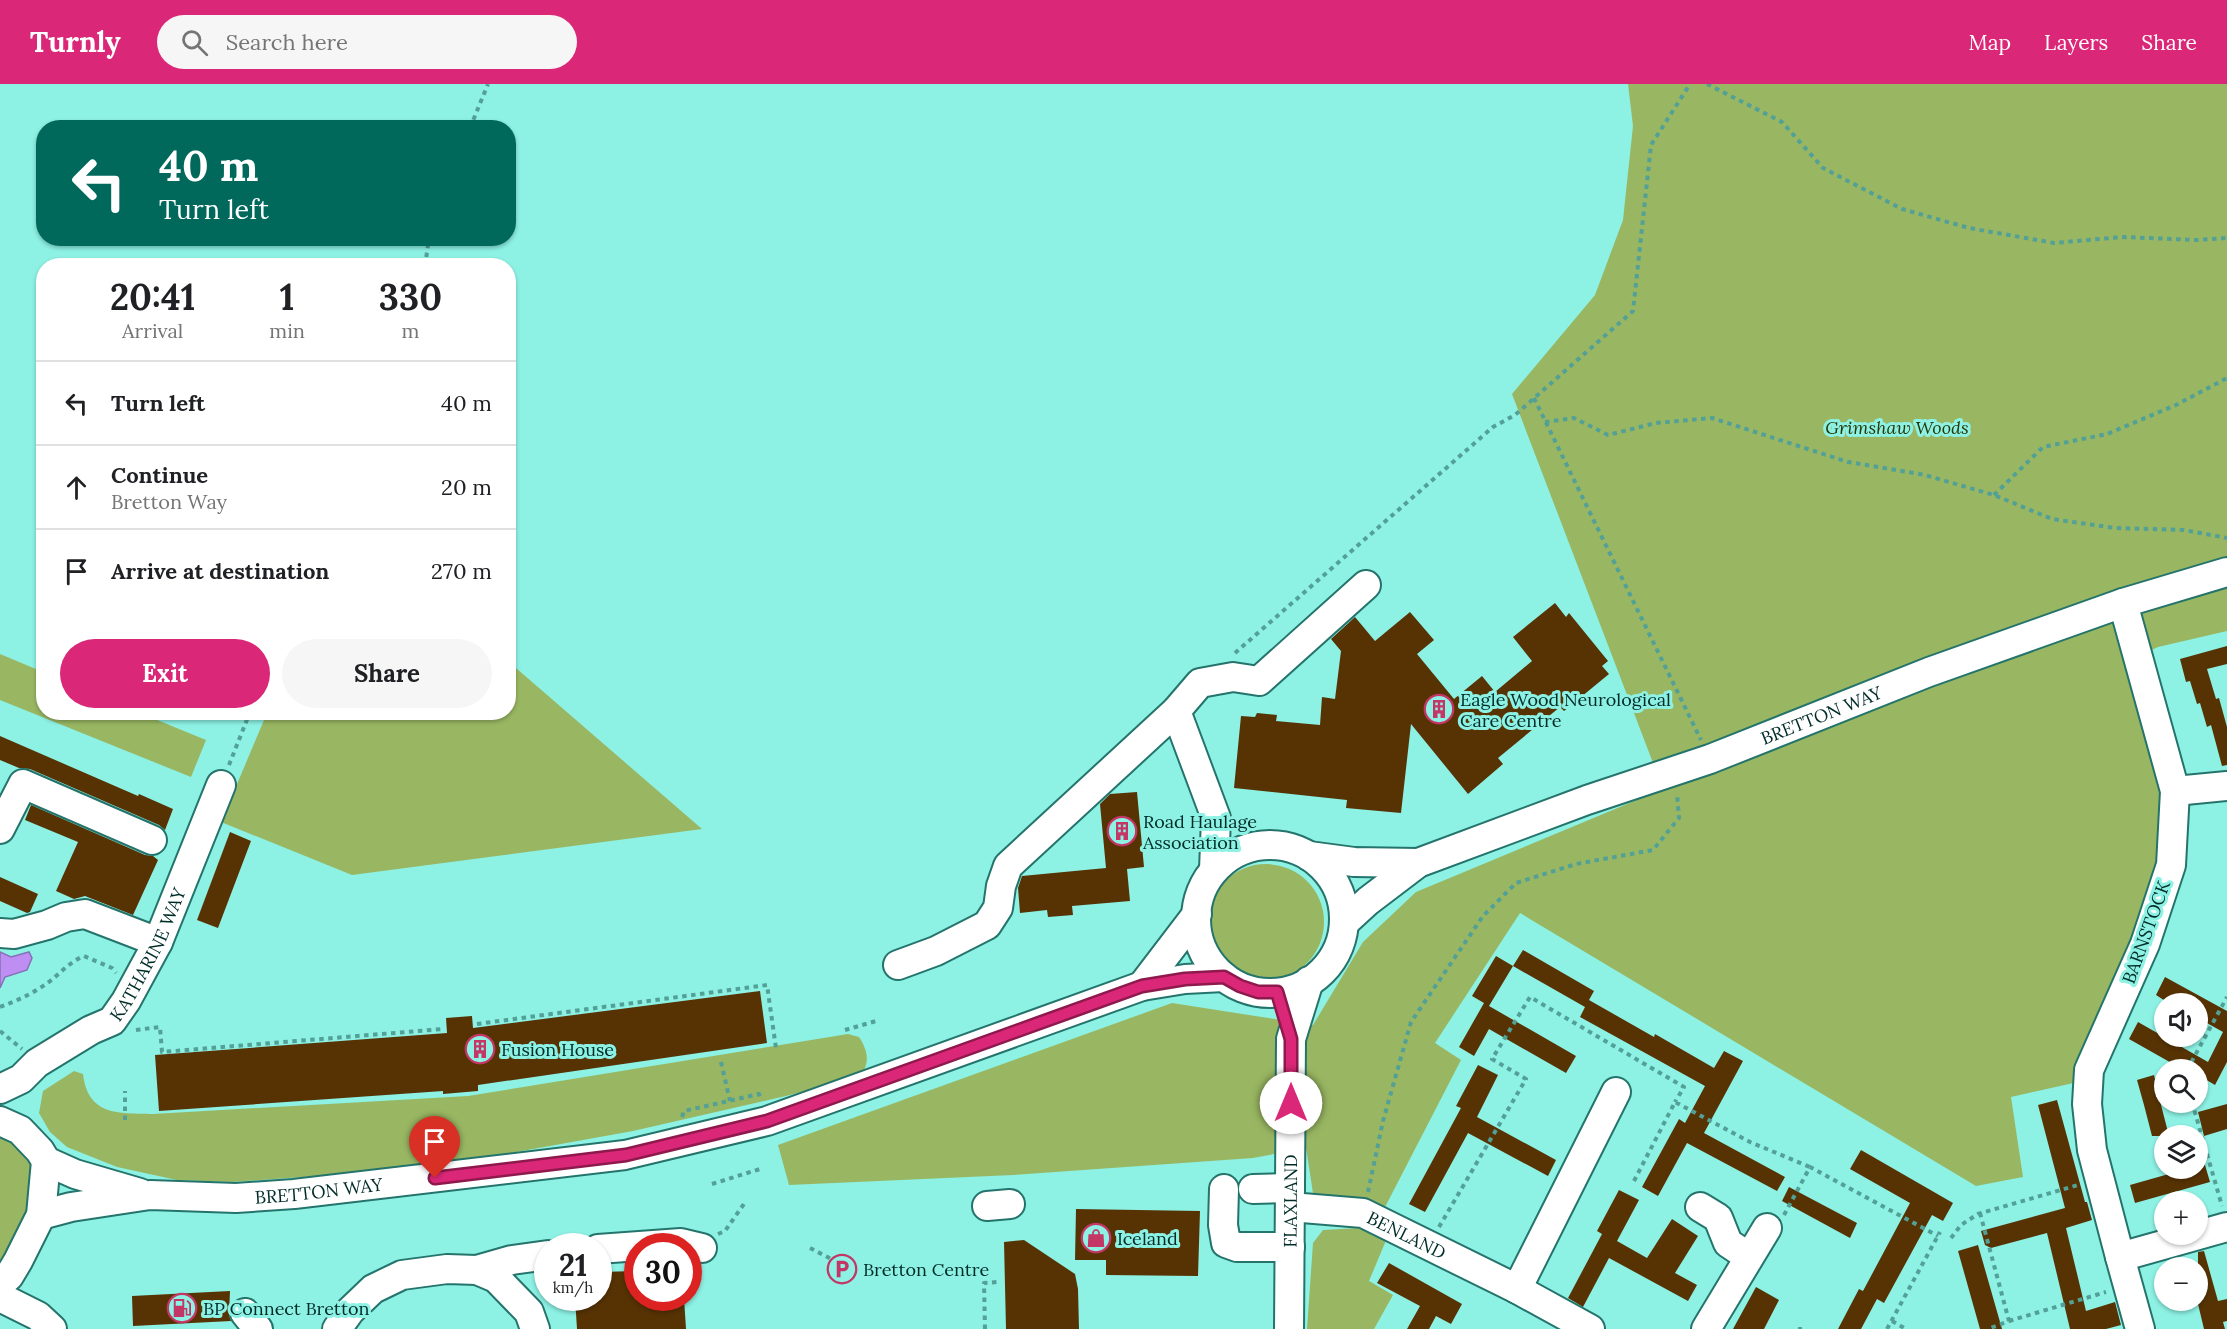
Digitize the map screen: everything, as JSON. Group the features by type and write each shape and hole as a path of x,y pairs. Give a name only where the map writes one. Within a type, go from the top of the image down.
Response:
{"street":[{"name":"BRETTON WAY","path":"1344,923 1368,901 1418,863 1587,800 1710,759 1929,672 2123,603 2227,572"},
{"path":"898,965 936,951 987,925 998,908 1001,886 1008,866 1176,711 1200,683 1233,677 1260,681 1366,585"},
{"name":"BARNSTOCK","path":"2123,603 2175,790 2170,866 2145,944 2089,1070 2087,1104 2092,1150 2140,1329"},
{"path":"1176,711 1216,818 1214,870"},
{"path":"0,829 22,784 152,840"},
{"name":"KATHARINE WAY","path":"16,1074 91,1030 112,1021 126,1001 158,942 221,785"},
{"path":"2175,790 2227,786"},
{"path":"1216,818 1239,836 1292,848 1309,856 1324,868 1335,884 1342,903 1344,923 1341,940 1334,956 1323,970 1294,989 1258,992 1224,977 1210,962 1200,944 1196,923 1198,903 1204,885 1214,870 1231,856 1252,847 1275,845"},
{"name":"BRETTON WAY","path":"1309,856 1354,862 1418,863"},
{"path":"0,933 14,934 66,917 85,914 158,942"},
{"path":"1142,986 1197,914"},
{"name":"BRETTON WAY","path":"41,1215 71,1207 150,1196 236,1198 294,1194 626,1155 767,1121 1142,986 1185,979 1224,977"},
{"name":"FLAXLAND","path":"1288,1329 1291,1039 1309,981"},
{"name":"FLAXLAND","path":"1277,992 1291,1039"},
{"path":"0,1284 9,1276 18,1261 41,1215 46,1161 31,1140 10,1126 17,1102 16,1074"},
{"path":"1517,1289 1616,1092"},
{"name":"BRETTON WAY","path":"46,1161 75,1174 150,1196"},
{"path":"1224,1189 1223,1226 1226,1243 1236,1247 1290,1247"},
{"name":"BENLAND","path":"1253,1189 1364,1213 1517,1289 1590,1329"},
{"path":"1700,1207 1718,1218 1728,1243 1749,1257"},
{"path":"2120,1257 2225,1221"},
{"path":"1706,1329 1766,1231"},
{"path":"612,1248 709,1241"},
{"path":"337,1329 350,1311 373,1288 402,1275 447,1269 477,1270 512,1260 534,1257"},
{"path":"18,1261 45,1322"},
{"path":"477,1270 496,1278 515,1296 529,1312 535,1329"},
{"path":"0,1296 45,1322"}],"path":[{"path":"473,120 488,84"},
{"path":"1200,683 1493,428 1515,415 1634,311 1652,146 1690,84"},
{"path":"1707,84 1782,122 1823,168 1902,208 1969,228 2054,243 2122,237 2197,240 2227,238"},
{"path":"1994,495 2043,447 2107,434 2176,405 2227,378"},
{"path":"1534,398 1710,759"},
{"path":"1545,422 1574,418 1608,435 1656,423 1712,418 1848,462 1925,475 1994,495 2052,519 2115,528 2184,530 2227,538"},
{"path":"221,785 247,720"},
{"path":"1364,1213 1383,1121 1411,1022 1483,916 1516,883 1576,864 1653,850 1679,818 1674,771"},
{"path":"0,1007 24,998 84,956 112,968 117,974"},
{"path":"477,1024 766,985 776,1048"},
{"path":"1429,1245 1526,1079 1492,1059 1530,997 1684,1087 1634,1181"},
{"path":"2193,1059 2227,997"},
{"path":"845,1030 876,1021"},
{"path":"132,1030 160,1027 162,1052 443,1029"},
{"path":"0,1031 16,1074"},
{"path":"721,1062 730,1101"},
{"path":"125,1091 125,1120"},
{"path":"1676,1102 1750,1143 1810,1167 1939,1234 1887,1329"},
{"path":"2195,1113 2225,1221"},
{"path":"1766,1231 1775,1231 1810,1167"},
{"path":"712,1184 760,1169"},
{"path":"1951,1238 1961,1225 1980,1213 2099,1179"},
{"path":"709,1241 725,1231 746,1201"},
{"path":"1980,1213 2009,1321"},
{"path":"810,1248 839,1263"},
{"path":"985,1329 984,1283 997,1282"},
{"path":"1988,1329 2128,1286"},
{"path":"1892,1321 1906,1329"}],"green space":[{"name":"Grimshaw Woods","path":"1628,84 2227,84 2227,631 2158,647 2130,660 2162,786 2161,864 2078,1082 2011,1097 2023,1177 1976,1186 1520,913 1435,1043 1461,1060 1383,1211 1313,1193 1306,1148 1253,1158 1013,1175 789,1185 778,1145 1172,1003 1313,1025 1363,942 1416,892 1663,789 1512,394 1595,295 1623,220 1633,126"},
{"path":"0,654 36,669 36,715 0,700"},
{"path":"516,668 702,829 352,875 221,822 264,720 516,720"},
{"path":"50,720 157,720 206,740 191,777"},
{"path":"1266,864 1288,869 1307,881 1319,900 1324,922 1319,944 1307,963 1288,975 1266,980 1244,975 1225,963 1213,944 1208,922 1213,900 1225,881 1244,869"},
{"path":"848,1034 859,1037 866,1052 866,1066 861,1076 790,1095 633,1131 488,1157 358,1173 232,1182 177,1180 117,1167 67,1147 50,1132 39,1113 43,1091 74,1071 83,1074 86,1088 98,1105 117,1112 153,1114 468,1096"},
{"path":"0,1121 46,1161 0,1284"},
{"path":"1359,1228 1387,1238 1369,1281 1393,1295 1374,1329 1307,1329 1313,1243 1323,1230"}],"shaded area":[{"path":"0,952 11,957 29,952 32,958 27,970 5,977 0,988"}],"building":[{"name":"Eagle Wood Neurological Care Centre","path":"1555,603 1566,617 1569,613 1608,661 1602,666 1609,674 1564,711 1560,707 1498,758 1503,764 1468,794 1411,724 1401,813 1346,808 1347,800 1234,788 1241,716 1255,717 1257,713 1277,715 1276,721 1320,725 1322,697 1335,699 1341,651 1331,639 1355,617 1375,641 1410,612 1434,640 1417,654 1454,699 1482,676 1495,692 1532,661 1513,637"},
{"path":"2227,646 2227,664 2207,669 2216,699 2219,698 2227,727 2227,765 2222,766 2211,725 2207,727 2190,681 2186,682 2180,659"},
{"path":"0,736 173,809 165,830 159,825 30,769 19,768 0,760"},
{"name":"Road Haulage Association","path":"1137,792 1144,867 1127,869 1130,901 1072,906 1073,915 1048,917 1047,910 1020,913 1018,888 1022,876 1106,868 1100,804 1110,794"},
{"path":"31,805 158,860 133,915 85,896 74,899 56,891 78,842 25,820"},
{"path":"230,832 251,841 218,928 197,920"},
{"path":"0,877 38,894 30,912 27,913 0,901"},
{"path":"1523,950 1594,991 1589,1000 1714,1068 1724,1051 1743,1061 1704,1133 1785,1177 1777,1191 1687,1143 1658,1196 1642,1187 1679,1119 1685,1123 1705,1086 1580,1017 1585,1007 1513,966"},
{"path":"1496,956 1513,966 1489,1006 1576,1056 1566,1073 1489,1029 1474,1056 1459,1047 1484,1003 1472,996"},
{"path":"2165,977 2194,993 2157,993"},
{"name":"Fusion House","path":"760,991 767,1043 478,1085 478,1091 443,1094 443,1091 159,1111 155,1055 447,1033 446,1018 472,1016 473,1028"},
{"path":"2208,1001 2227,1011 2227,1062 2215,1085 2208,1081 2208,1062 2223,1032 2208,1024"},
{"path":"2138,1022 2154,1031 2154,1047 2182,1047 2203,1059 2164,1059 2129,1039"},
{"path":"1478,1065 1498,1075 1477,1117 1556,1160 1548,1176 1468,1133 1425,1212 1409,1204 1461,1108 1456,1106"},
{"path":"2154,1075 2154,1113 2163,1113 2166,1125 2154,1125 2154,1136 2152,1136 2137,1080"},
{"path":"2057,1100 2092,1220 2066,1228 2086,1311 2115,1302 2121,1325 2106,1329 2070,1329 2047,1233 1991,1248 1985,1245 1981,1231 2065,1208 2038,1105"},
{"path":"2227,1104 2227,1129 2208,1135 2208,1125 2201,1125 2198,1113 2208,1113 2208,1109"},
{"path":"1861,1150 1953,1203 1943,1221 1932,1215 1884,1303 1877,1299 1861,1329 1838,1329 1859,1289 1863,1291 1910,1203 1850,1169"},
{"path":"2208,1175 2210,1182 2178,1191 2154,1191 2154,1198 2135,1203 2130,1185 2154,1178 2208,1179"},
{"path":"1789,1187 1857,1223 1850,1238 1782,1201"},
{"path":"1619,1190 1639,1200 1617,1241 1647,1258 1672,1219 1698,1236 1675,1273 1697,1285 1688,1301 1609,1258 1583,1307 1568,1298 1602,1234 1597,1231"},
{"path":"1076,1209 1200,1211 1198,1276 1106,1275 1106,1260 1075,1260"},
{"path":"1024,1240 1075,1274 1078,1289 1079,1329 1006,1329 1004,1242"},
{"path":"1978,1245 2002,1329 1980,1329 1958,1251"},
{"path":"2204,1251 2206,1257 2198,1257 2198,1252"},
{"path":"1389,1263 1462,1304 1451,1324 1436,1316 1429,1329 1407,1329 1420,1306 1377,1283"},
{"path":"2208,1265 2218,1301 2227,1299 2227,1321 2223,1322 2225,1329 2204,1329 2200,1311 2208,1311"},
{"path":"624,1271 624,1311 685,1311 686,1329 577,1329 576,1311 612,1311 612,1272"},
{"path":"1756,1287 1779,1300 1764,1329 1733,1329"},
{"name":"BP Connect Bretton","path":"230,1291 231,1321 133,1326 132,1296"}],"place":[{"name":"Eagle Wood Neurological Care Centre","path":"1439,709"},
{"name":"Road Haulage Association","path":"1122,831"},
{"name":"Fusion House","path":"480,1049"},
{"name":"Iceland","path":"1096,1238"},
{"name":"Bretton Centre","path":"842,1269"},
{"name":"BP Connect Bretton","path":"182,1308"}],"route":[{"path":"435,1178 626,1155 767,1121 1142,986 1185,979 1224,977 1258,992 1277,992 1291,1039 1291,1103"}]}
